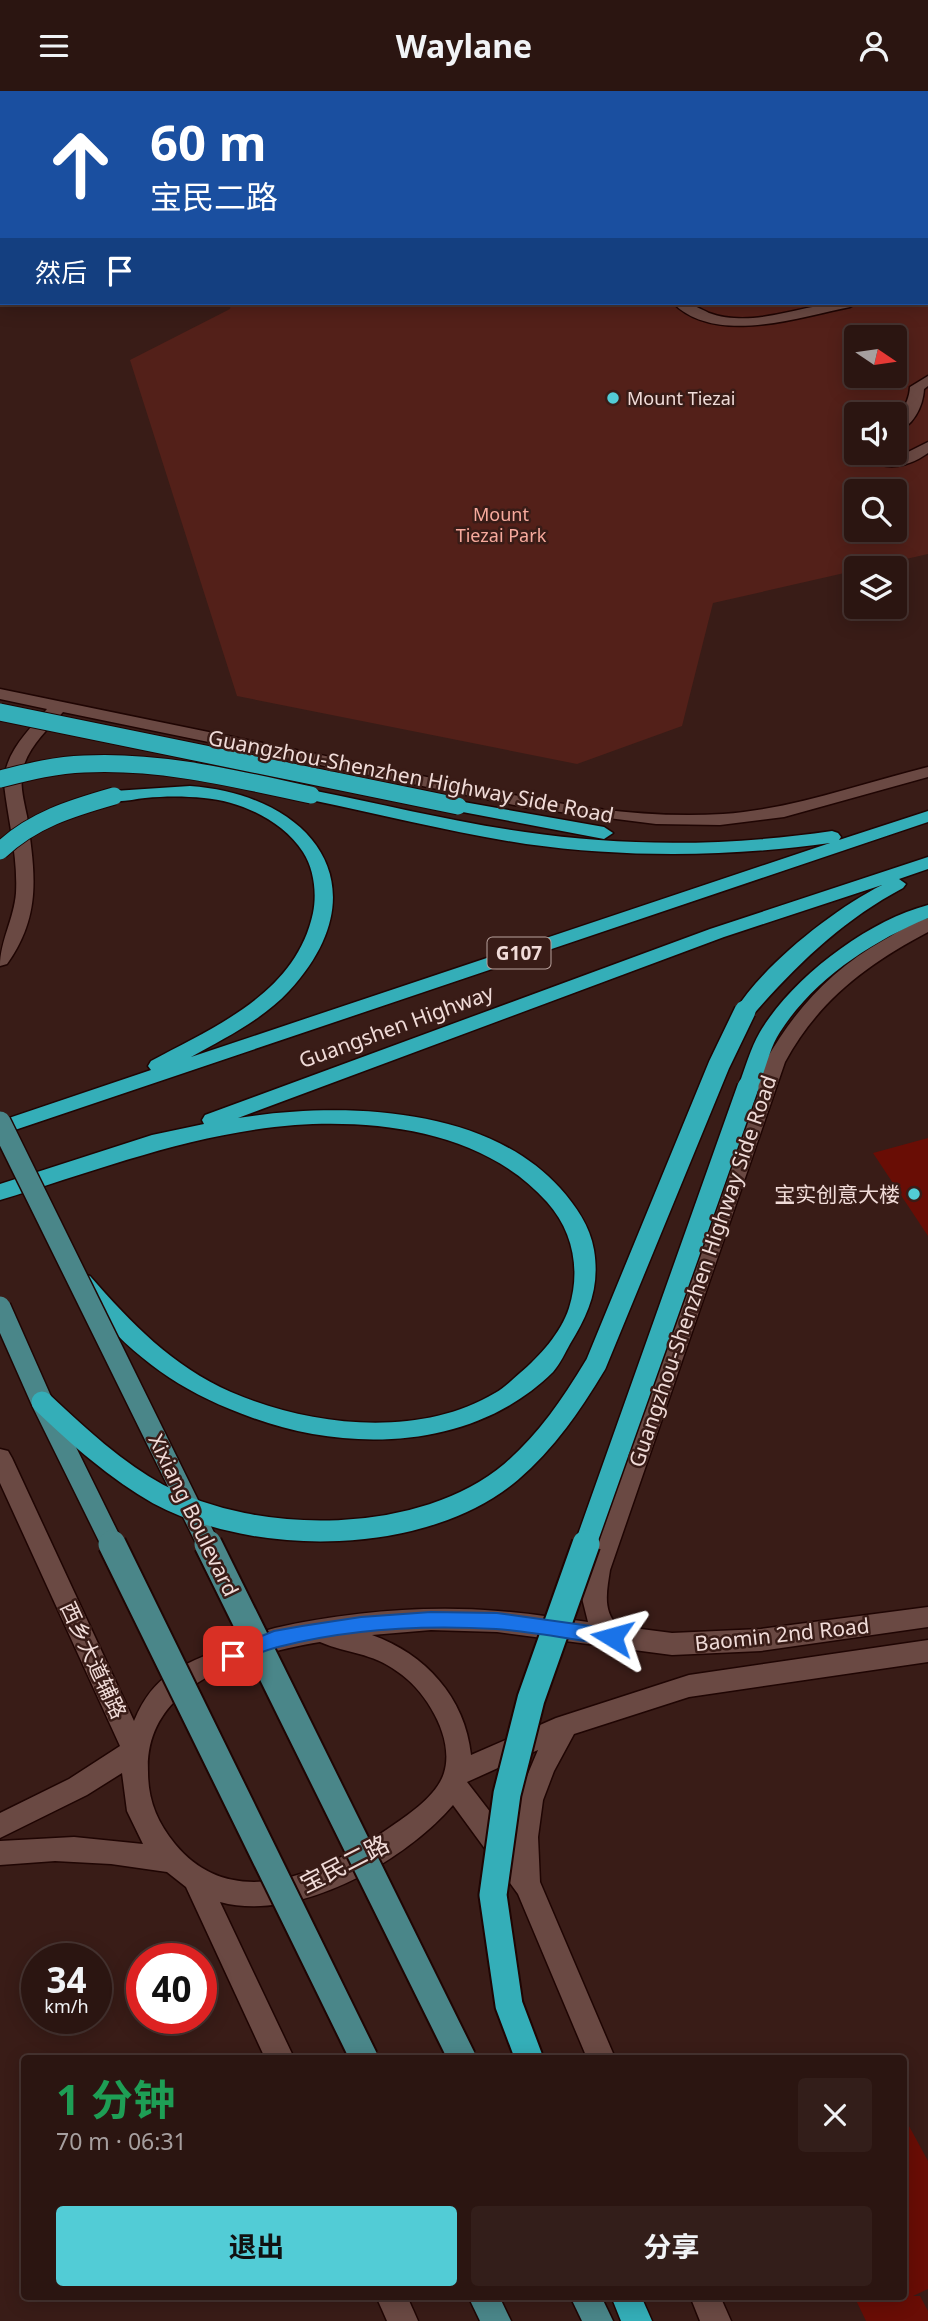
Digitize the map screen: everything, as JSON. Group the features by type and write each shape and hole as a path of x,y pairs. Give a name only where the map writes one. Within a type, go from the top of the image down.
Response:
{"highway":[{"path":"0,712 458,806 678,847"},
{"path":"0,779 30,770 69,764 130,761 177,766 496,833 556,842 678,847 819,839 885,828"},
{"path":"0,851 34,825 74,807 114,796 159,791 198,792 235,798 263,810 290,827 310,847 324,873 327,899 320,927 304,960 282,987 245,1017 110,1092"},
{"name":"Guangshen Highway","path":"0,1125 110,1092 885,828 928,816"},
{"name":"Guangshen Highway","path":"0,1192 141,1146 717,933 928,863"},
{"path":"42,1402 84,1443 120,1471 162,1495 220,1517 272,1528 337,1532 400,1526 458,1505 503,1479 545,1442 575,1404 596,1364 719,1065 745,1011 793,955 831,923 881,892 928,869"},
{"path":"528,2055 509,2005 494,1895 507,1794 531,1699 748,1087 772,1028 804,988 844,958 911,917 928,911"},
{"path":"76,1276 140,1345 173,1371 219,1397 272,1417 328,1429 388,1432 445,1425 500,1402 550,1362 580,1311 587,1259 576,1224 551,1189 520,1164 480,1144 441,1131 353,1118 298,1118 211,1130 141,1146"},
{"path":"628,2300 637,2321"}],"main road":[{"name":"Xixiang Boulevard","path":"0,1125 461,2055"},
{"path":"0,1307 42,1402 362,2055"},
{"path":"485,2300 496,2321"},
{"path":"587,2300 598,2321"}],"street":[{"path":"684,305 707,317 732,322 754,322 840,305"},
{"path":"907,418 917,403 918,387 928,380"},
{"path":"907,459 928,446"},
{"name":"Guangzhou-Shenzhen Highway Side Road","path":"0,694 529,803 594,814 668,821 733,819 785,812 928,772"},
{"path":"0,960 14,942 21,924 26,883 13,771 21,752 58,706"},
{"name":"Guangzhou-Shenzhen Highway Side Road","path":"612,1637 601,1627 594,1611 598,1570 775,1062 807,1009 835,983 871,955 928,924"},
{"name":"西乡大道辅路","path":"0,1458 135,1750 133,1782 139,1814 155,1841 173,1862"},
{"name":"Baomin 2nd Road","path":"302,1634 361,1625 431,1620 497,1621 672,1644 761,1640 928,1617"},
{"path":"0,1826 78,1787 135,1750 154,1704 170,1687 193,1672 274,1639 302,1634 332,1635 390,1653 430,1685 452,1727 458,1754 456,1779 528,1886 600,2055"},
{"name":"Baomin 2nd Road","path":"456,1779 565,1726 688,1686 928,1651"},
{"path":"528,1886 523,1829 528,1802 538,1776 565,1726"},
{"name":"宝民二路","path":"0,1853 75,1849 131,1854 173,1862 196,1879 224,1891 256,1894 295,1890 344,1870 413,1827 440,1805 456,1779"},
{"path":"196,1879 279,2055"},
{"path":"393,2300 403,2321"},
{"path":"707,2300 716,2321"}],"green space":[{"name":"Mount Tiezai Park","path":"231,305 928,305 928,554 907,559 907,556 844,556 844,573 713,603 682,726 577,764 237,696 130,360 230,309"}],"building":[{"name":"宝实创意大楼","path":"928,1138 928,1236 873,1153"},
{"path":"907,2122 928,2161 928,2289 913,2296 920,2296 928,2311 928,2321 866,2321 856,2300 907,2300"}],"place":[{"name":"Mount Tiezai","path":"613,398"},
{"name":"宝实创意大楼","path":"914,1194"}],"route":[{"path":"233,1656 274,1639 361,1625 431,1620 497,1621 612,1637"}]}
